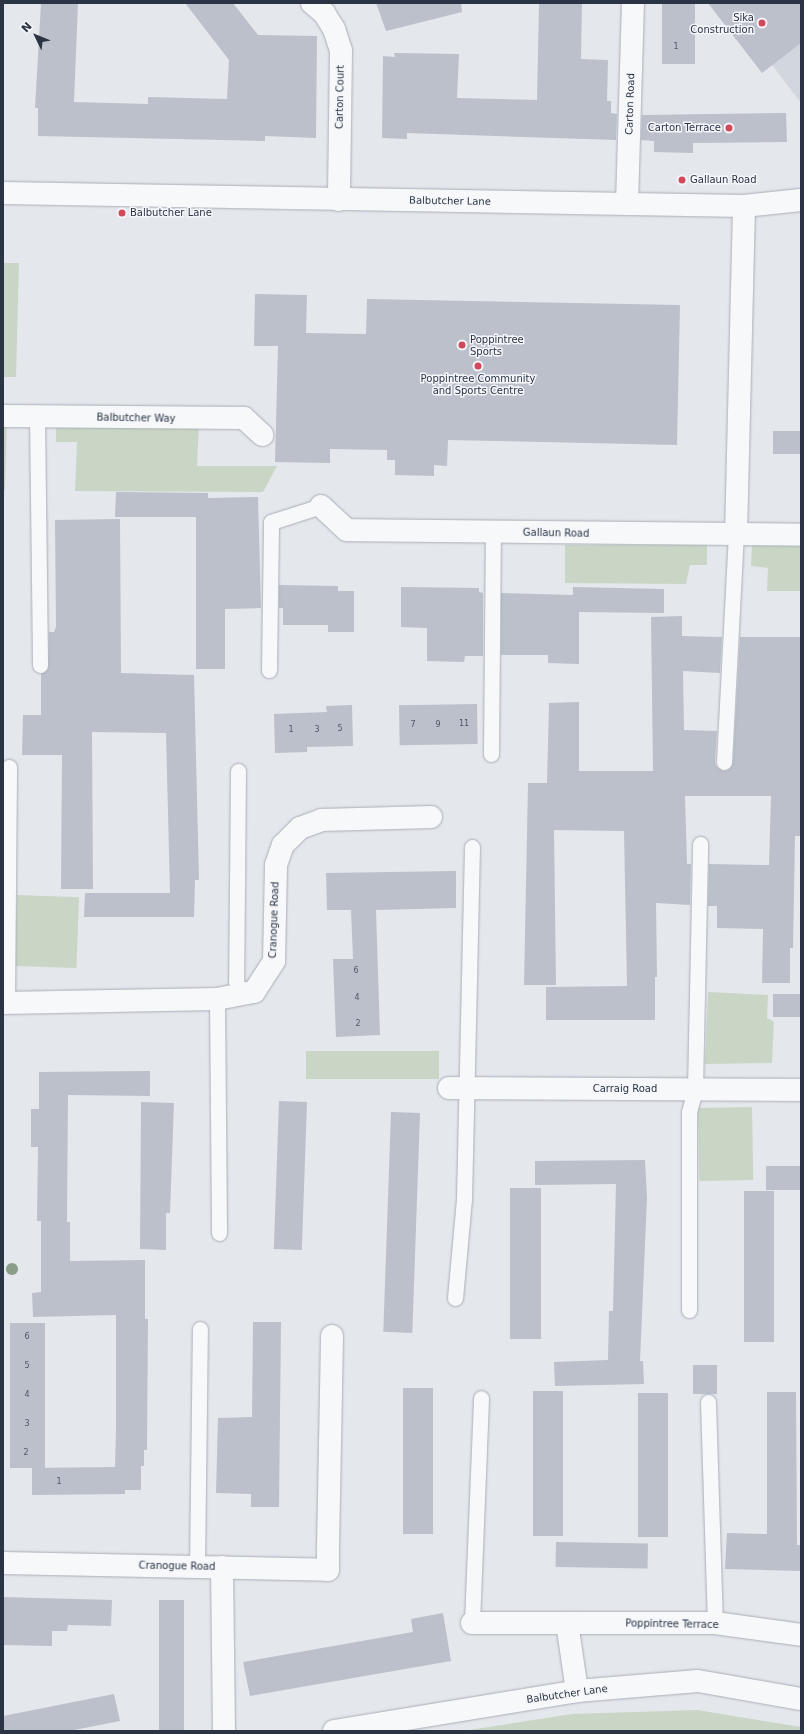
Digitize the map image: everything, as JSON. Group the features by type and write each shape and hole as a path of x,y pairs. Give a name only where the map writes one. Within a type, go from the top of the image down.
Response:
{"street":[{"name":"Carton Court","path":"312,3 324,13 334,29 341,51 339,200"},
{"name":"Carton Road","path":"627,204 633,3"},
{"name":"Balbutcher Lane","path":"3,193 744,206 801,200"},
{"path":"736,535 744,206"},
{"name":"Balbutcher Way","path":"3,416 244,418 262,435"},
{"name":"Gallaun Road","path":"321,506 347,530 801,536"},
{"name":"Cranogue Road","path":"5,1003 218,999 240,992 254,992 274,961 276,865 283,845 300,828 322,820 431,816"},
{"name":"Carraig Road","path":"458,1088 801,1090"},
{"name":"Cranogue Road","path":"3,1563 328,1570 332,1336"},
{"path":"222,1567 224,1731"},
{"name":"Poppintree Terrace","path":"472,1623 715,1623 801,1635"},
{"path":"567,1623 577,1691"},
{"name":"Balbutcher Lane","path":"334,1731 577,1691 698,1681 801,1699"}],"lane":[{"path":"38,416 40,665"},
{"path":"269,670 271,522 321,506"},
{"path":"491,754 493,532"},
{"path":"724,762 736,535"},
{"path":"5,1003 9,768"},
{"path":"238,771 236,981 240,992"},
{"path":"690,1310 689,1112 695,1089 700,844"},
{"path":"455,1298 464,1199 458,1088 472,847"},
{"path":"218,999 219,1232"},
{"path":"197,1567 200,1329"},
{"path":"472,1623 482,1398"},
{"path":"708,1402 715,1623"}],"shaded area":[{"name":"Sika Construction","path":"725,3 801,3 801,103"}],"green space":[{"path":"3,263 19,263 16,377 3,377"},
{"path":"3,417 7,417 5,490 3,490"},
{"path":"56,423 199,425 197,466 277,466 263,492 75,491 77,442 56,442"},
{"path":"752,544 801,544 801,591 767,591 768,568 751,566"},
{"path":"565,545 707,545 707,565 690,565 686,584 565,583"},
{"path":"17,895 79,897 76,968 15,966"},
{"path":"708,992 768,995 767,1018 774,1022 772,1063 705,1064"},
{"path":"306,1051 439,1051 439,1079 306,1079"},
{"path":"752,1107 753,1180 699,1181 698,1108"},
{"path":"697,1710 801,1727 801,1731 463,1731 572,1714"}],"building":[{"path":"41,3 78,3 74,102 148,104 148,97 227,99 229,60 185,3 233,3 258,35 317,36 316,138 265,136 265,141 38,136 38,108 35,108"},
{"path":"376,3 461,3 462,12 386,31"},
{"path":"539,3 582,3 581,59 608,60 607,101 611,101 611,113 617,114 616,140 407,133 407,139 382,138 383,56 395,57 394,53 459,54 457,98 537,100"},
{"path":"662,3 695,3 695,64 662,64"},
{"name":"Sika Construction","path":"708,3 801,3 801,43 762,73"},
{"path":"786,113 787,142 693,143 693,153 654,152 654,141 641,140 642,115"},
{"name":"Poppintree Community and Sports Centre","path":"255,294 307,295 306,333 366,334 367,299 680,305 677,445 448,440 447,466 434,465 434,476 395,475 395,460 387,460 387,450 330,449 330,463 275,462 278,346 254,346"},
{"path":"773,431 801,431 801,454 773,454"},
{"path":"116,492 208,493 208,498 258,497 261,608 225,609 225,669 196,669 196,517 115,517"},
{"path":"120,519 121,673 194,675 199,880 195,880 194,917 84,917 85,893 170,893 166,733 92,732 93,889 61,889 62,755 22,755 23,715 41,715 41,674 48,669 49,632 54,632 56,627 55,520"},
{"path":"279,585 338,586 338,591 354,591 354,632 328,632 328,625 283,625 283,608 279,608"},
{"path":"401,587 479,588 479,592 483,593 483,656 465,656 464,662 427,661 427,628 401,627"},
{"path":"573,587 664,589 664,613 579,612 579,664 548,663 548,655 501,655 501,593 573,595"},
{"path":"682,616 682,636 722,637 720,673 683,671 684,730 717,731 715,762 716,766 723,771 728,770 733,762 740,637 801,637 801,836 795,836 793,948 790,948 790,983 762,983 763,929 717,928 717,906 708,906 709,864 769,865 771,796 685,796 687,864 691,864 690,905 656,903 657,977 655,977 655,1020 546,1020 546,987 627,986 624,831 554,830 556,985 524,985 528,783 547,783 549,703 579,702 579,771 653,771 651,617"},
{"path":"477,704 478,744 400,745 399,705"},
{"path":"352,705 353,746 307,747 307,752 275,753 274,714 327,712 326,706"},
{"path":"456,871 456,908 376,910 380,1035 336,1037 333,959 353,959 351,910 327,910 326,873"},
{"path":"773,994 801,994 801,1017 773,1017"},
{"path":"150,1071 150,1096 68,1095 67,1222 70,1222 70,1261 145,1260 145,1319 148,1319 147,1450 144,1450 144,1466 141,1466 141,1490 125,1490 125,1494 32,1495 32,1468 115,1467 116,1429 116,1315 33,1317 32,1293 41,1292 41,1221 37,1221 38,1147 31,1147 31,1109 39,1109 39,1072"},
{"path":"279,1101 307,1102 302,1250 274,1249"},
{"path":"141,1102 174,1103 170,1213 166,1213 166,1250 140,1249"},
{"path":"391,1112 420,1113 412,1333 383,1332"},
{"path":"645,1160 647,1198 640,1361 643,1361 644,1384 555,1386 554,1362 608,1360 609,1311 613,1311 616,1184 535,1185 535,1161"},
{"path":"766,1166 801,1166 801,1190 766,1190"},
{"path":"510,1188 541,1188 541,1339 510,1339"},
{"path":"744,1191 774,1191 774,1342 744,1342"},
{"path":"253,1322 281,1322 279,1507 251,1507 251,1494 216,1493 218,1418 252,1417"},
{"path":"10,1323 45,1323 45,1468 10,1468"},
{"path":"693,1365 717,1365 717,1394 693,1394"},
{"path":"403,1388 433,1388 433,1534 403,1534"},
{"path":"533,1391 563,1391 563,1536 533,1536"},
{"path":"767,1392 796,1392 797,1545 801,1545 801,1571 725,1569 727,1533 767,1534"},
{"path":"638,1393 668,1393 668,1537 638,1537"},
{"path":"556,1542 648,1544 648,1569 556,1567"},
{"path":"3,1597 112,1600 111,1626 68,1625 67,1631 52,1631 52,1646 3,1645"},
{"path":"159,1600 184,1600 184,1731 159,1731"},
{"path":"443,1613 451,1661 250,1696 243,1662 413,1632 411,1619"},
{"path":"114,1694 120,1721 69,1731 3,1731 3,1716"}],"place":[{"name":"Sika Construction","path":"762,23"},
{"name":"Carton Terrace","path":"729,128"},
{"name":"Gallaun Road","path":"682,180"},
{"name":"Balbutcher Lane","path":"122,213"},
{"name":"Poppintree Sports","path":"462,345"},
{"name":"Poppintree Community and Sports Centre","path":"478,366"}]}
